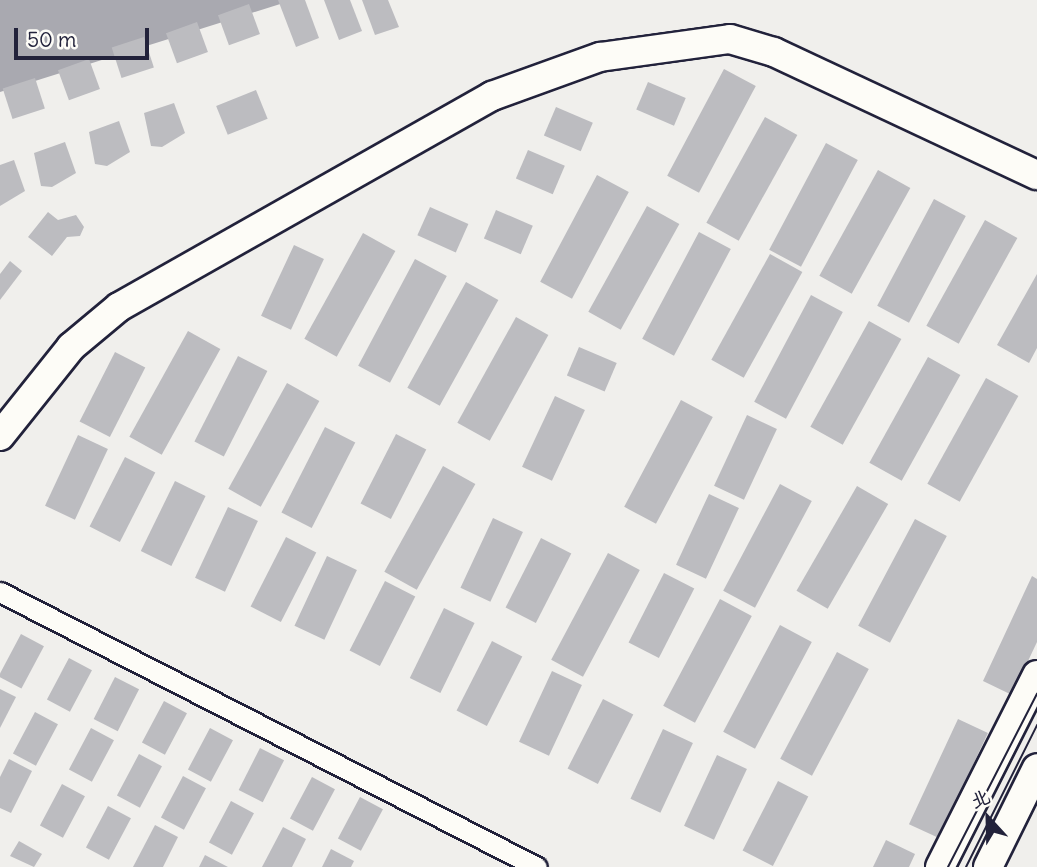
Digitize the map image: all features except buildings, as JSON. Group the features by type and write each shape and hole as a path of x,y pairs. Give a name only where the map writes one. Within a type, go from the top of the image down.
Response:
{"street":[{"path":"0,436 71,347 119,307 492,96 600,57 730,39 774,52 1037,175"},
{"path":"0,592 537,867"},
{"path":"940,867 1037,675"},
{"path":"988,867 1037,768"}],"shaded area":[{"path":"0,0 293,0 0,92"}],"tram line":[{"path":"948,867 1037,694"},
{"path":"966,867 1037,725"}]}
